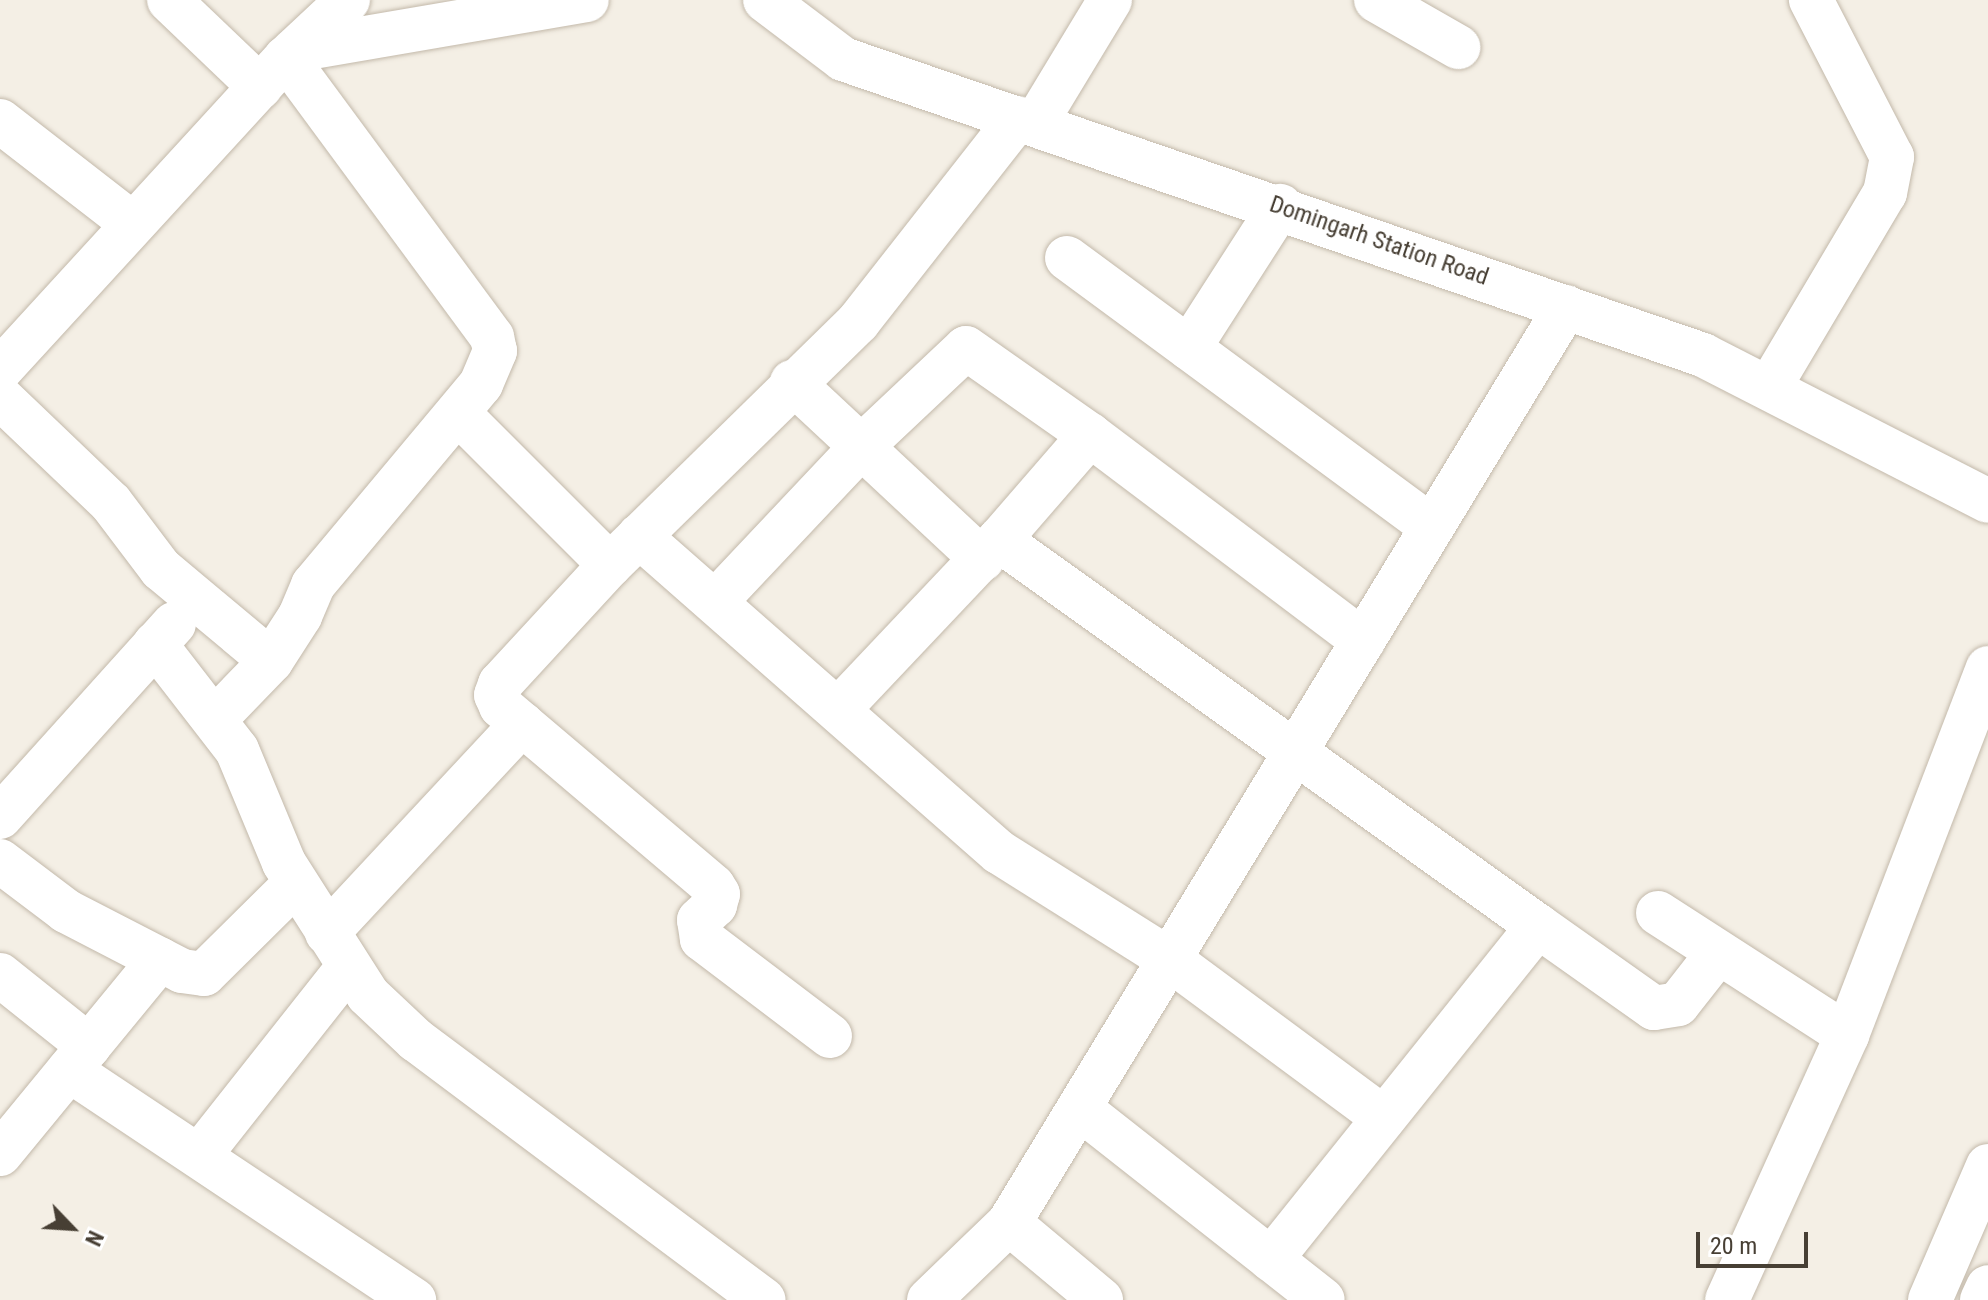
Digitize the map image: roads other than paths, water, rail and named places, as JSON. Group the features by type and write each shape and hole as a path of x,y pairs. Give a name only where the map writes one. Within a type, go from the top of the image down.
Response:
{"street":[{"path":"169,0 280,65 492,337 492,365 458,413 313,585 271,661 215,719"},
{"path":"0,370 280,65 348,0"},
{"path":"280,65 587,0"},
{"name":"Domingarh Station Road","path":"765,0 843,59 1280,206 1703,355 1988,501"},
{"path":"830,1036 702,939 699,920 715,905 718,894 713,886 501,706 496,695 500,684 624,551 874,303 1027,121 1110,0"},
{"path":"1376,0 1458,47"},
{"path":"1769,388 1885,193 1892,157 1811,0"},
{"path":"0,121 133,224"},
{"path":"1189,348 1280,206"},
{"path":"1067,258 1432,527"},
{"path":"929,1300 1009,1223 1566,307"},
{"path":"715,602 861,447 966,348 1090,435 1363,641"},
{"path":"792,382 861,447 990,549 1297,749 1654,1008 1678,1004 1718,953"},
{"path":"0,397 111,503 161,569 271,661"},
{"path":"458,413 624,551 715,602 999,852 1169,959 1384,1118"},
{"path":"839,709 990,549 1090,435"},
{"path":"0,817 197,598"},
{"path":"155,644 215,719 248,770 270,834 296,883 368,995 416,1040 763,1300"},
{"path":"1727,1300 1847,1035 1988,668"},
{"path":"199,1156 338,950 522,724"},
{"path":"0,862 66,911 160,959 204,974 296,883"},
{"path":"1658,913 1847,1035"},
{"path":"1271,1259 1538,926"},
{"path":"0,1154 160,959"},
{"path":"0,975 79,1058 199,1156 414,1300"},
{"path":"1079,1108 1323,1300"},
{"path":"1930,1300 1988,1166"},
{"path":"1009,1223 1101,1300"},
{"path":"1982,1300 1988,1287"}]}
